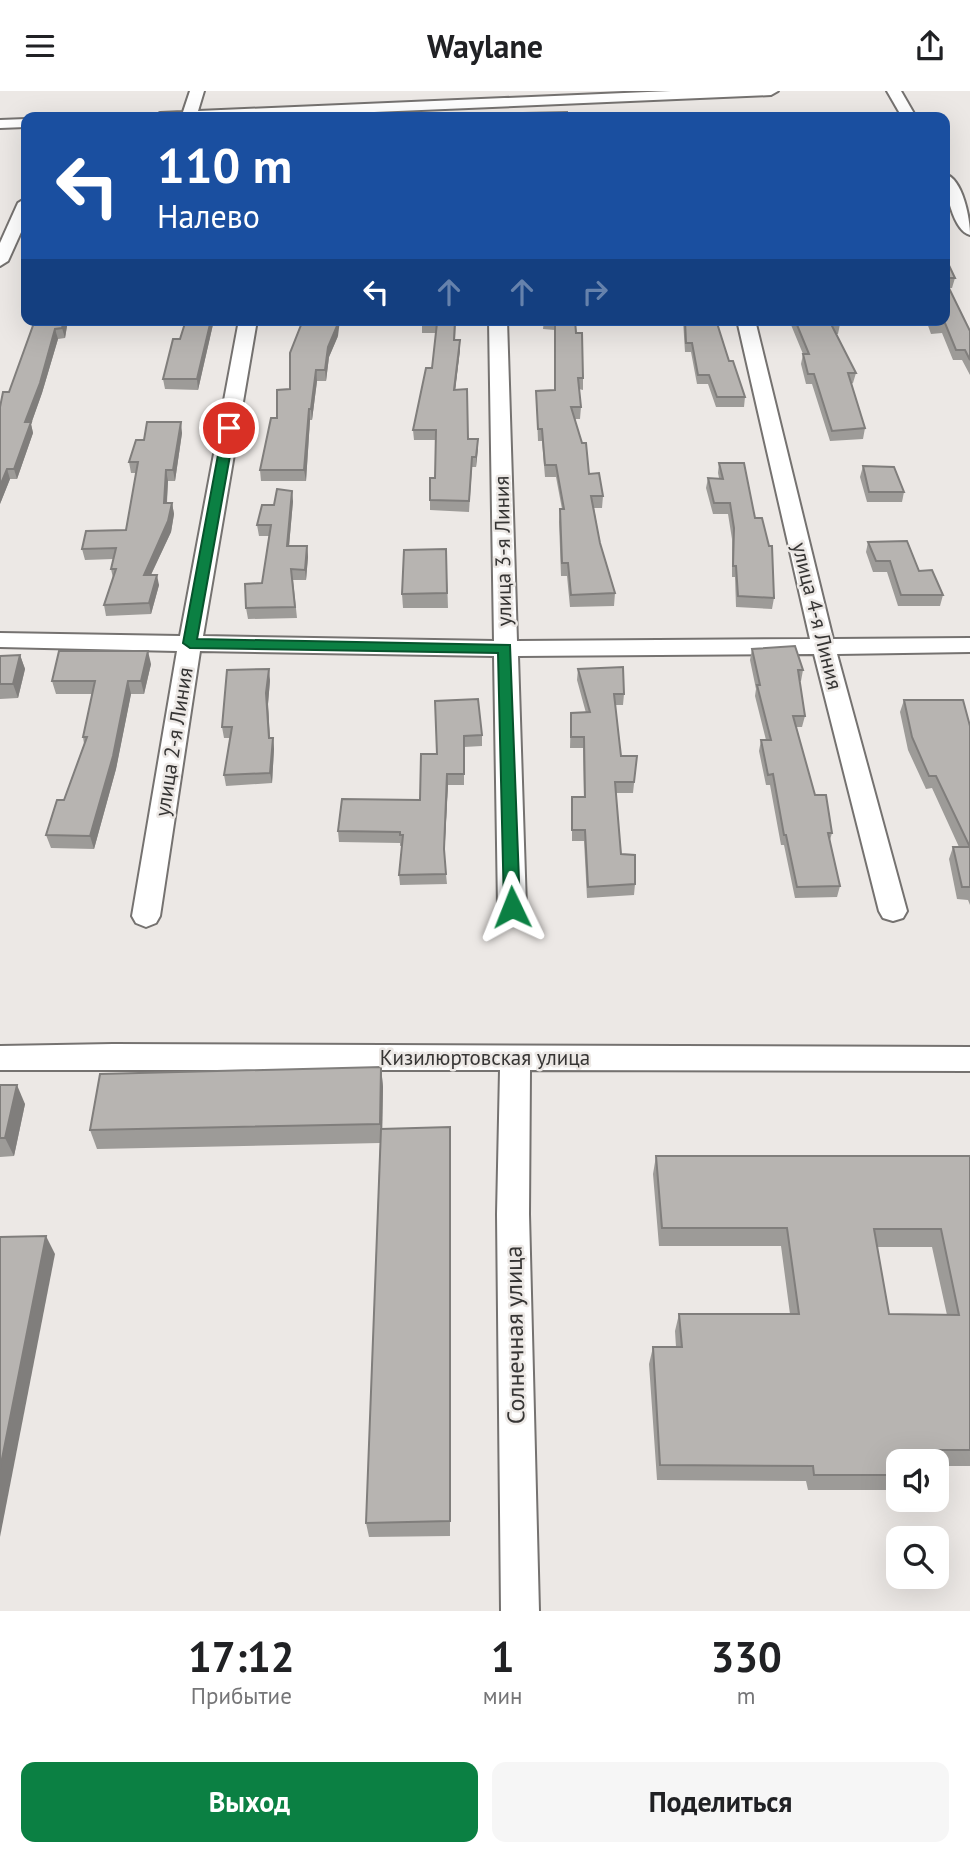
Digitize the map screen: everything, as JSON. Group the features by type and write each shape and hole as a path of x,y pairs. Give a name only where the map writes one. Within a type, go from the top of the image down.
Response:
{"street":[{"path":"190,112 197,91"},
{"path":"282,112 771,91"},
{"path":"894,91 906,112"},
{"path":"0,124 21,123"},
{"path":"950,189 970,230"},
{"path":"0,261 21,214"},
{"name":"улица 2-я Линия","path":"146,916 190,643 247,326"},
{"name":"улица 3-я Линия","path":"498,326 512,907"},
{"name":"улица 4-я Линия","path":"747,326 824,646 893,911"},
{"path":"0,639 505,649 970,645"},
{"name":"Кизилюртовская улица","path":"0,1058 113,1056 970,1059"},
{"name":"Солнечная улица","path":"515,1058 513,1215 520,1611"}],"building":[{"path":"950,290 970,331 970,360 965,350 956,350 946,326 950,326"},
{"path":"33,326 62,326 55,329 40,383 25,422 31,422 14,469 7,469 0,486 0,407 3,392 9,392"},
{"path":"184,326 210,326 197,379 163,379 173,339 180,339"},
{"path":"301,326 337,326 328,347 325,370 316,370 309,409 304,470 260,470 271,418 277,418 277,390 290,389 290,353"},
{"path":"437,326 455,326 454,340 460,340 454,390 467,389 468,439 478,439 476,457 472,457 469,501 430,500 430,478 435,478 436,430 413,430 426,368 432,368"},
{"path":"555,326 575,326 576,333 582,333 583,378 578,378 581,407 571,407 582,443 586,443 589,474 599,473 603,496 591,496 600,543 615,593 571,595 568,563 562,563 560,509 564,509 556,465 545,465 542,429 538,429 536,391 555,390"},
{"path":"685,326 718,326 729,361 733,361 745,397 717,397 709,375 698,375 692,343 686,343"},
{"path":"797,326 832,326 856,373 848,373 865,428 832,431 814,374 808,374 803,354 809,354"},
{"path":"147,422 181,422 173,470 166,470 164,503 172,503 168,521 144,575 157,575 149,603 104,605 116,569 111,569 116,548 82,549 86,531 126,530 138,462 129,462 136,440 144,440"},
{"path":"719,463 744,463 755,518 762,518 769,546 772,546 774,598 738,596 736,566 733,566 734,528 730,503 714,503 708,478 723,479"},
{"path":"863,466 894,467 904,492 869,492"},
{"path":"277,489 292,491 287,546 307,546 305,570 291,569 295,607 246,608 245,584 262,583 271,525 257,525 262,505 274,505"},
{"path":"907,541 919,571 932,570 943,595 901,595 890,561 876,561 868,542"},
{"path":"446,549 447,593 402,594 404,550"},
{"path":"795,646 803,670 798,670 805,716 793,716 815,795 826,795 832,833 828,833 840,886 797,887 773,774 768,775 761,740 771,740 757,685 760,685 752,649"},
{"path":"59,651 148,651 141,681 128,681 113,756 90,836 46,835 57,800 64,800 87,737 83,737 95,681 52,681"},
{"path":"20,655 13,684 0,684 0,656"},
{"path":"623,667 624,694 614,694 621,756 637,756 634,782 615,782 621,854 635,855 635,884 588,887 585,830 572,830 572,797 585,797 584,737 571,737 571,713 590,712 578,669"},
{"path":"269,669 266,693 269,738 273,738 270,773 224,775 232,727 222,727 227,670"},
{"path":"478,699 482,735 464,736 464,774 447,774 444,849 446,874 399,875 403,835 400,835 400,832 338,831 342,799 420,800 421,754 437,754 435,701"},
{"path":"904,700 963,700 970,726 970,847 936,776 929,776 912,737"},
{"path":"953,847 970,847 970,887 962,887"},
{"path":"381,1067 380,1124 90,1130 100,1074"},
{"path":"0,1085 17,1085 5,1138 0,1138"},
{"path":"450,1127 450,1521 366,1523 381,1129"},
{"path":"656,1156 970,1156 970,1450 886,1449 886,1475 814,1475 813,1466 660,1465 653,1347 682,1347 679,1314 799,1314 787,1228 662,1228","holes":["874,1229 941,1229 959,1315 889,1314"]},
{"path":"46,1236 0,1469 0,1237"}],"route":[{"path":"229,428 190,643 505,649 512,907"}]}
